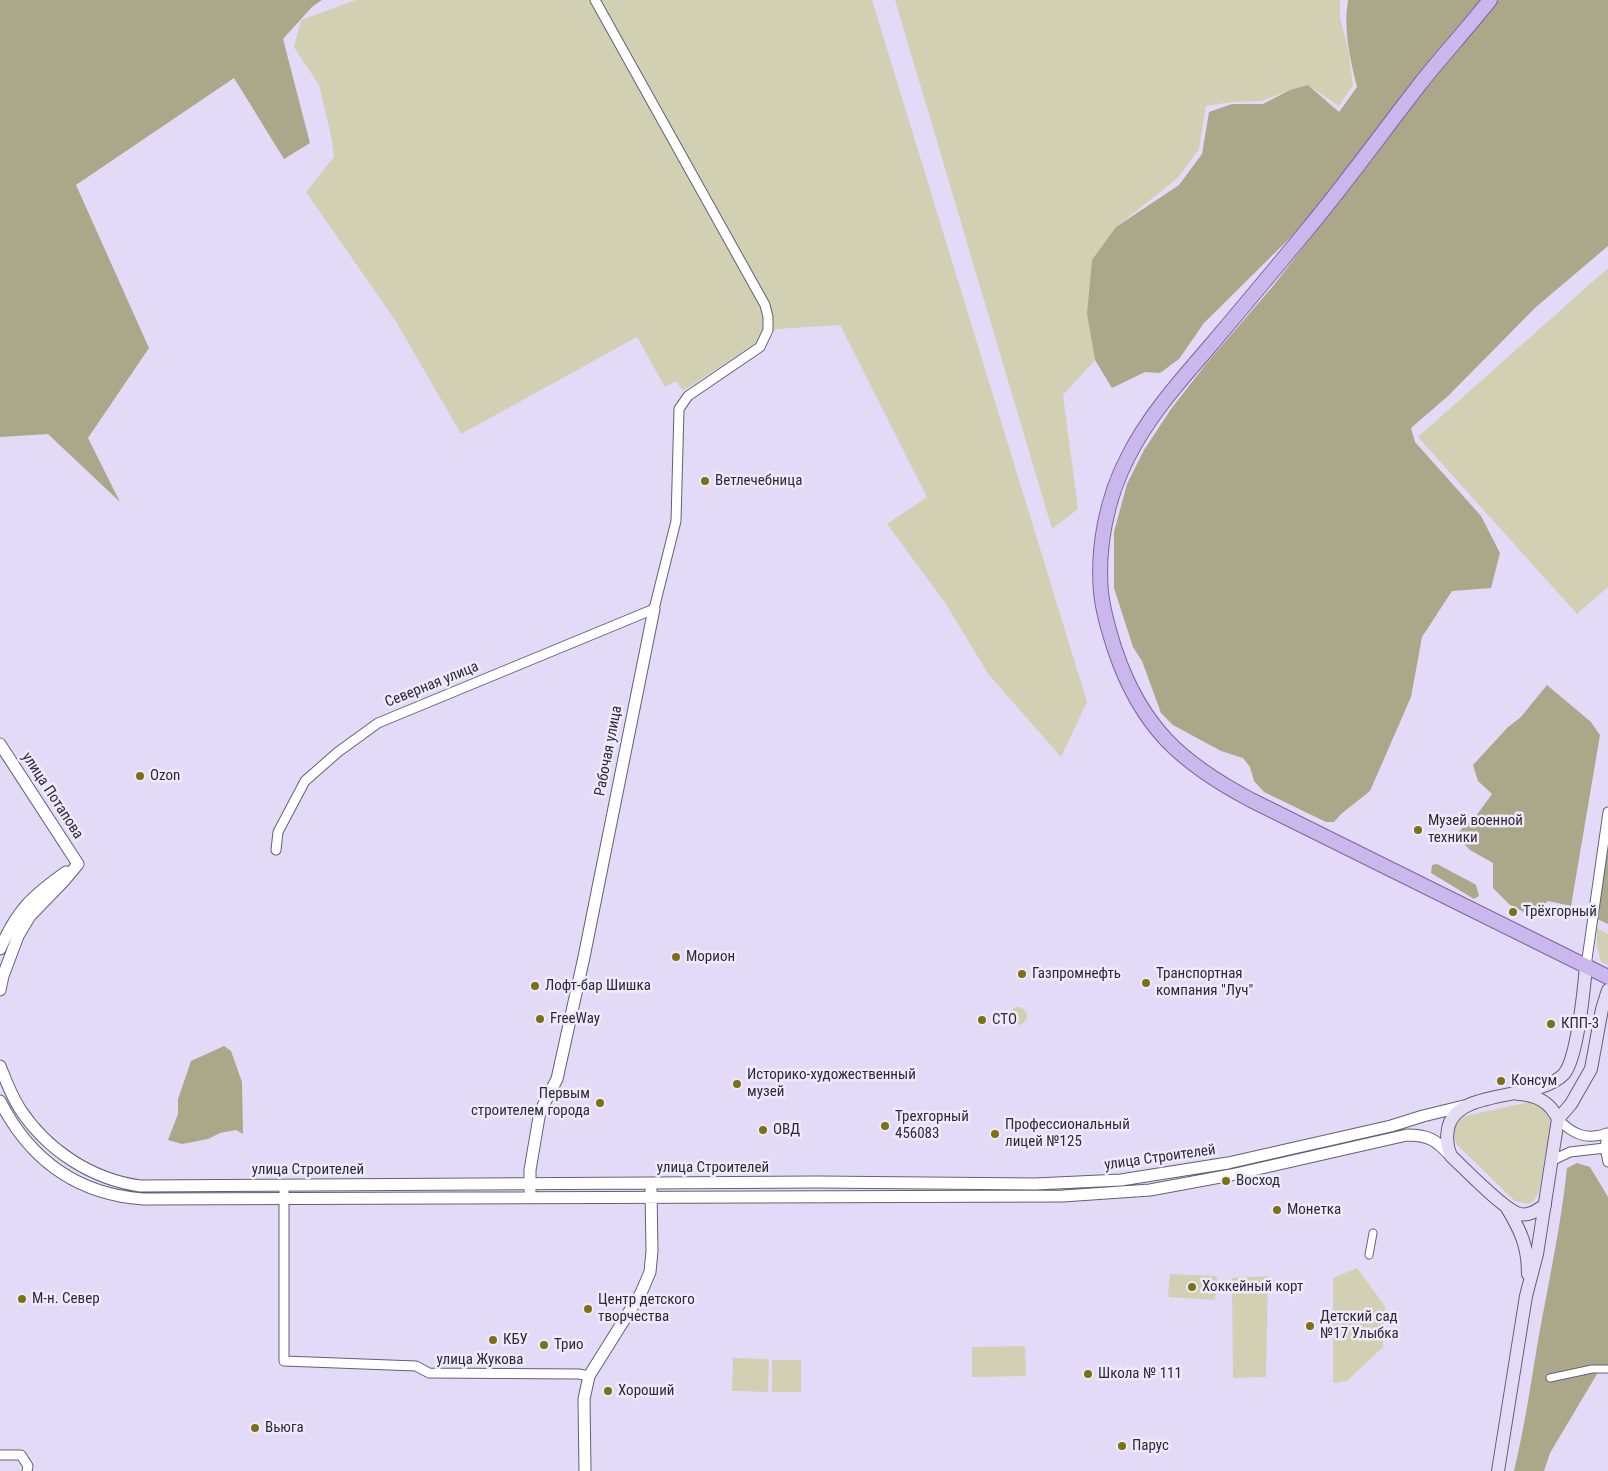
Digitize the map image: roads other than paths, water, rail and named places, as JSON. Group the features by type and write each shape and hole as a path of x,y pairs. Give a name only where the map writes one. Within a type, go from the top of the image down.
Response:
{"main road":[{"path":"1490,0 1443,54 1308,228 1176,385 1148,424 1127,457 1108,508 1102,545 1101,593 1113,644 1133,692 1151,722 1161,734 1196,767 1211,778 1251,800 1608,977"},
{"path":"1545,1205 1535,1212 1528,1214 1518,1214 1507,1207 1451,1156 1447,1144 1447,1132 1450,1121 1458,1110 1472,1104 1550,1084 1563,1076 1570,1065 1582,1007 1586,966"},
{"path":"1498,1471 1526,1296 1537,1254 1558,1119 1571,1104 1591,1069 1602,1010 1608,990"},
{"path":"1511,1094 1543,1100 1550,1106 1558,1119"},
{"path":"1507,1207 1523,1238 1528,1262 1526,1296"}],"street":[{"name":"Рабочая улица","path":"530,1197 531,1162 539,1117 557,1079 582,966 654,609 676,521 679,409 688,396 760,346 768,330 768,317 765,305 595,0"},
{"name":"Северная улица","path":"276,850 278,832 305,781 338,752 378,723 654,609"},
{"name":"улица Потапова","path":"0,744 78,864"},
{"path":"1586,966 1608,812"},
{"path":"0,949 8,930 32,898 78,864"},
{"path":"0,990 11,953 30,916 53,894 78,864"},
{"name":"улица Строителей","path":"0,1066 11,1094 31,1124 50,1144 83,1168 119,1183 140,1186 651,1183 1035,1184 1121,1180 1228,1163 1391,1126 1472,1104"},
{"name":"улица Строителей","path":"0,1101 10,1120 24,1139 42,1159 66,1176 111,1195 152,1199 1092,1195 1150,1190 1231,1175 1407,1135 1420,1135 1429,1138 1451,1156"},
{"path":"1558,1119 1578,1135 1588,1138 1598,1137 1607,1133 1605,1148 1608,1162"},
{"path":"1551,1161 1570,1152 1605,1148"},
{"path":"585,1471 584,1399 589,1376 641,1293 650,1272 652,1251 651,1183"},
{"path":"284,1185 284,1199"},
{"name":"улица Жукова","path":"284,1199 284,1361 416,1366 429,1373 579,1374 589,1376"},
{"path":"1369,1255 1373,1233"},
{"path":"1550,1378 1592,1369 1608,1369"},
{"path":"1,1455 22,1455 28,1466 27,1471"}],"place":[{"name":"Ветлечебница","path":"705,481"},
{"name":"Ozon","path":"140,776"},
{"name":"Музей военной техники","path":"1418,830"},
{"name":"Трёхгорный","path":"1513,912"},
{"name":"Морион","path":"676,957"},
{"name":"Газпромнефть","path":"1022,974"},
{"name":"Транспортная компания \"Луч\"","path":"1146,983"},
{"name":"Лофт-бар Шишка","path":"535,986"},
{"name":"FreeWay","path":"540,1019"},
{"name":"СТО","path":"982,1020"},
{"name":"КПП-3","path":"1551,1024"},
{"name":"Консум","path":"1501,1081"},
{"name":"Историко-художественный музей","path":"737,1084"},
{"name":"Первым строителем города","path":"600,1103"},
{"name":"Трехгорный 456083","path":"885,1126"},
{"name":"ОВД","path":"763,1130"},
{"name":"Профессиональный лицей №125","path":"995,1134"},
{"name":"Восход","path":"1226,1181"},
{"name":"Монетка","path":"1277,1210"},
{"name":"Хоккейный корт","path":"1192,1287"},
{"name":"М-н. Север","path":"22,1299"},
{"name":"Центр детского творчества","path":"588,1309"},
{"name":"Детский сад №17 Улыбка","path":"1310,1326"},
{"name":"КБУ","path":"493,1340"},
{"name":"Трио","path":"544,1345"},
{"name":"Школа № 111","path":"1088,1374"},
{"name":"Хороший","path":"608,1391"},
{"name":"Вьюга","path":"255,1428"},
{"name":"Парус","path":"1122,1446"}]}
